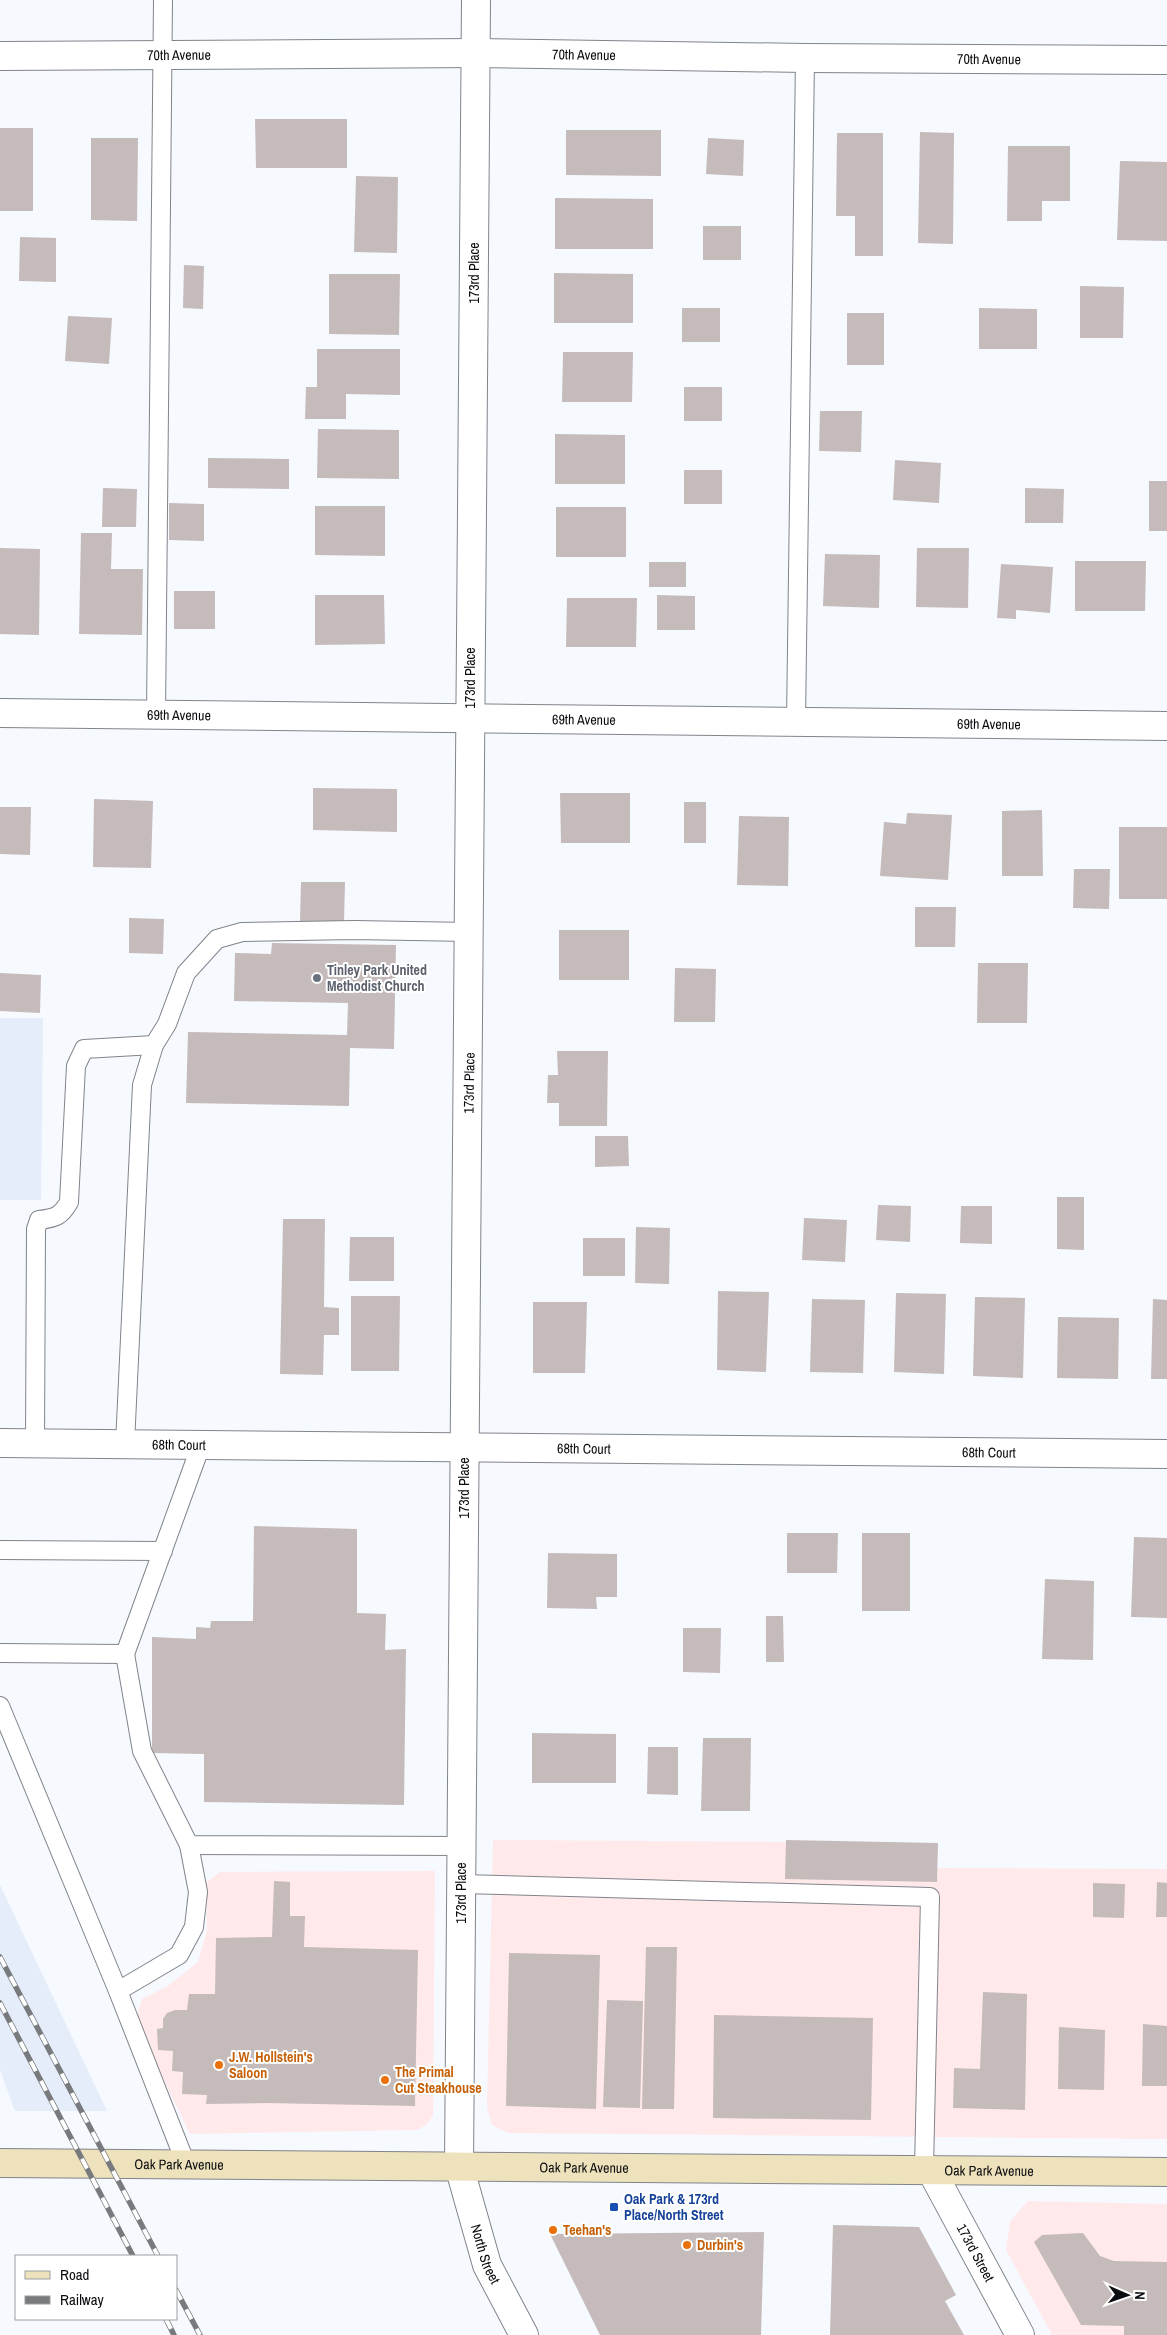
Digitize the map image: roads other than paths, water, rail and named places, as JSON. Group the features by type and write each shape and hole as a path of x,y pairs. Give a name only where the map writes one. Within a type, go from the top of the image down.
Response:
{"street":[{"name":"173rd Place","path":"459,2166 476,0"},
{"name":"70th Avenue","path":"0,56 476,53 805,58 1167,60"},
{"name":"69th Avenue","path":"0,713 1167,726"},
{"name":"68th Court","path":"0,1443 1167,1454"},
{"name":"Oak Park Avenue","path":"0,2163 1167,2172"},
{"name":"North Street","path":"459,2166 487,2265 524,2335"},
{"name":"173rd Street","path":"927,2170 1020,2335"}],"lane":[{"path":"156,715 163,0"},
{"path":"796,722 805,58"},
{"path":"125,1444 142,1085 154,1045 167,1024 186,973 217,939 242,932 354,930 470,932"},
{"path":"35,1443 36,1229 39,1220 53,1218 63,1212 69,1202 76,1066 84,1049 154,1045"},
{"path":"118,1991 180,1955 194,1927 198,1892 189,1845 142,1751 126,1654 201,1445"},
{"path":"0,1550 163,1551"},
{"path":"0,1653 126,1654"},
{"path":"0,1706 118,1991 186,2164"},
{"path":"189,1845 462,1846"},
{"path":"461,1884 930,1897 927,2170"}],"railway":[{"path":"0,1957 157,2255"},
{"path":"0,2003 132,2255"},
{"path":"178,2294 200,2335"},
{"path":"166,2320 174,2335"}],"place":[{"name":"Tinley Park United Methodist Church","path":"317,978"},
{"name":"J.W. Hollstein's Saloon","path":"219,2065"},
{"name":"The Primal Cut Steakhouse","path":"385,2080"},
{"name":"Oak Park & 173rd Place/North Street","path":"614,2207"},
{"name":"Teehan's","path":"553,2230"},
{"name":"Durbin's","path":"687,2245"}]}
